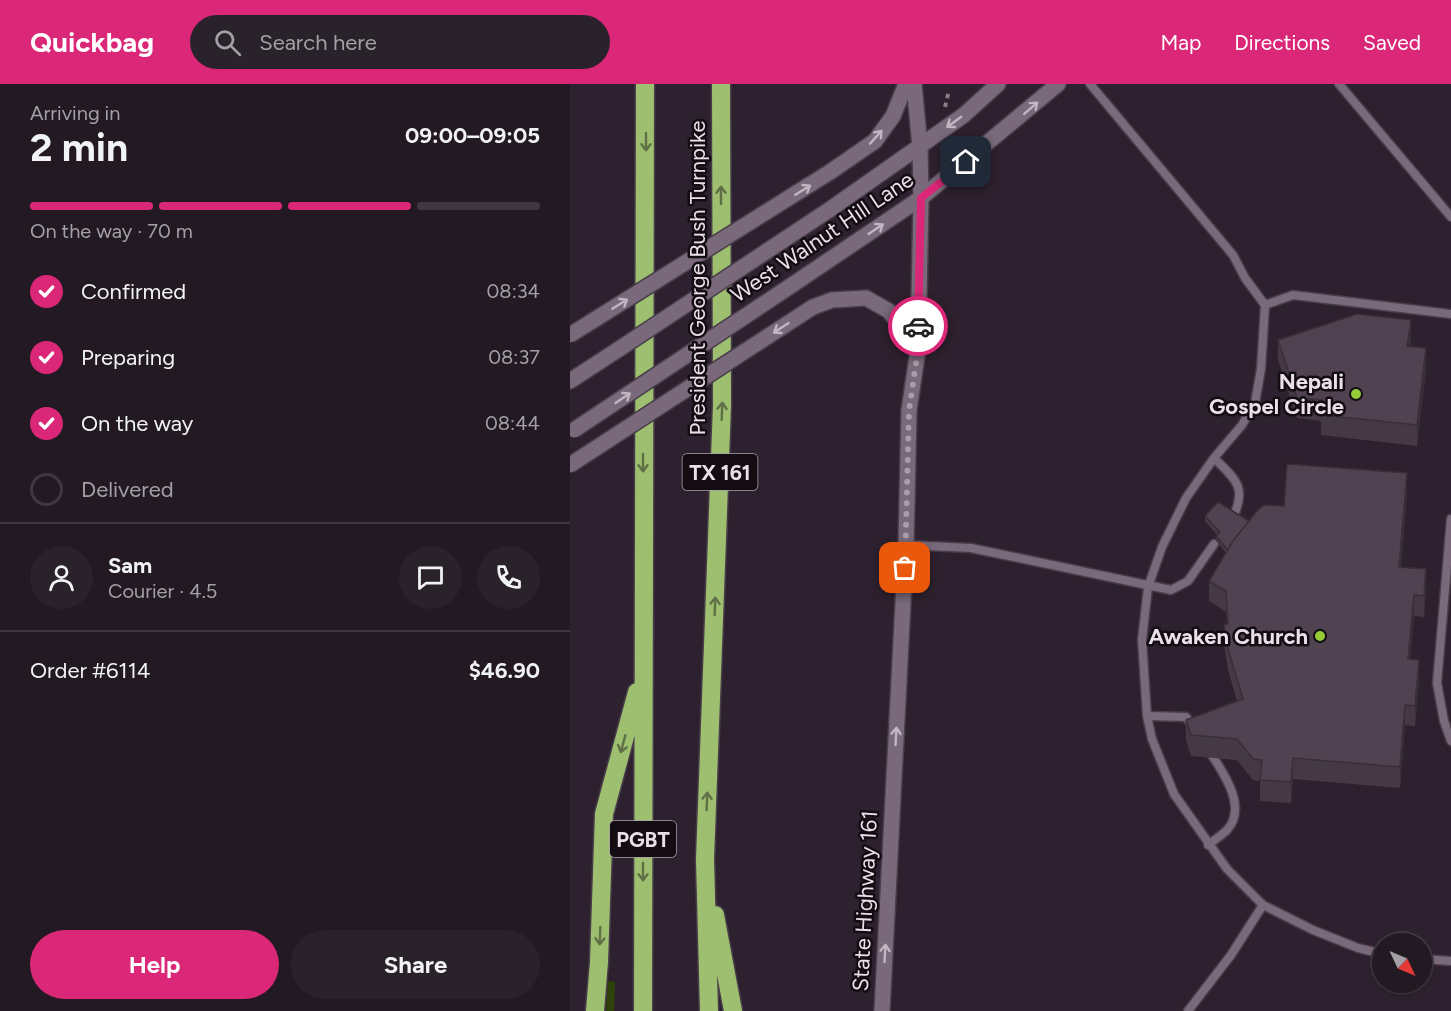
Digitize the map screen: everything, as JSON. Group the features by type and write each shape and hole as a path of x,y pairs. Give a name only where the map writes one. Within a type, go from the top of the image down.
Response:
{"highway":[{"path":"595,1011 604,814 643,667 645,84"},
{"name":"President George Bush Turnpike","path":"709,1011 705,859 722,405 721,84"},
{"name":"PGBT","path":"643,667 643,1011"},
{"path":"705,859 733,1011"}],"main road":[{"path":"570,335 830,172 875,141 893,116 906,84"},
{"path":"906,545 909,410 918,350 921,198 920,147 914,84"},
{"name":"West Walnut Hill Lane","path":"570,381 920,147 964,115 998,84"},
{"name":"West Walnut Hill Lane","path":"572,432 921,198 1058,84"},
{"path":"570,465 813,307 832,300 866,298 889,310 918,350"},
{"name":"State Highway 161","path":"882,1011 906,545"}],"lane":[{"path":"1090,84 1233,255 1245,278 1265,305 1261,369 1255,403 1242,425 1214,458 1186,498 1162,547 1148,587 1142,640 1147,716 1152,739 1174,794 1208,845 1227,869 1263,905 1313,930 1349,945 1372,951"},
{"path":"1339,84 1451,217"},
{"path":"1265,305 1293,296 1451,314"},
{"path":"1214,458 1239,486 1240,494 1234,515"},
{"path":"1451,519 1446,638 1437,683 1444,721 1451,741"},
{"path":"906,545 971,548 1171,590 1188,581 1214,544"},
{"path":"1147,716 1186,717 1197,732"},
{"path":"1203,741 1231,787 1235,804 1228,829 1208,845"},
{"path":"1188,1011 1231,955 1263,905"},
{"path":"1432,960 1451,961"}],"path":[{"path":"945,107 949,90"}],"green space":[{"path":"608,981 615,982 614,1011 606,1011"}],"building":[{"name":"Nepali Gospel Circle","path":"1357,314 1411,320 1407,346 1426,348 1417,425 1321,415 1323,400 1297,398 1278,340"},
{"name":"Awaken Church","path":"1287,464 1407,473 1399,567 1426,569 1424,596 1414,595 1408,659 1419,660 1415,706 1405,705 1400,767 1293,758 1291,782 1260,780 1262,760 1253,759 1237,739 1191,735 1186,720 1243,699 1228,649 1224,624 1228,624 1226,591 1209,581 1233,541 1257,511 1264,505 1284,506"},
{"path":"1218,502 1249,521 1228,550 1216,536 1220,532 1205,516"}],"way so far":[{"path":"905,568 909,410 918,350 918,326"}],"place":[{"name":"Nepali Gospel Circle","path":"1356,394"},
{"name":"Awaken Church","path":"1320,636"}],"route":[{"path":"918,326 921,198 966,162"}]}
